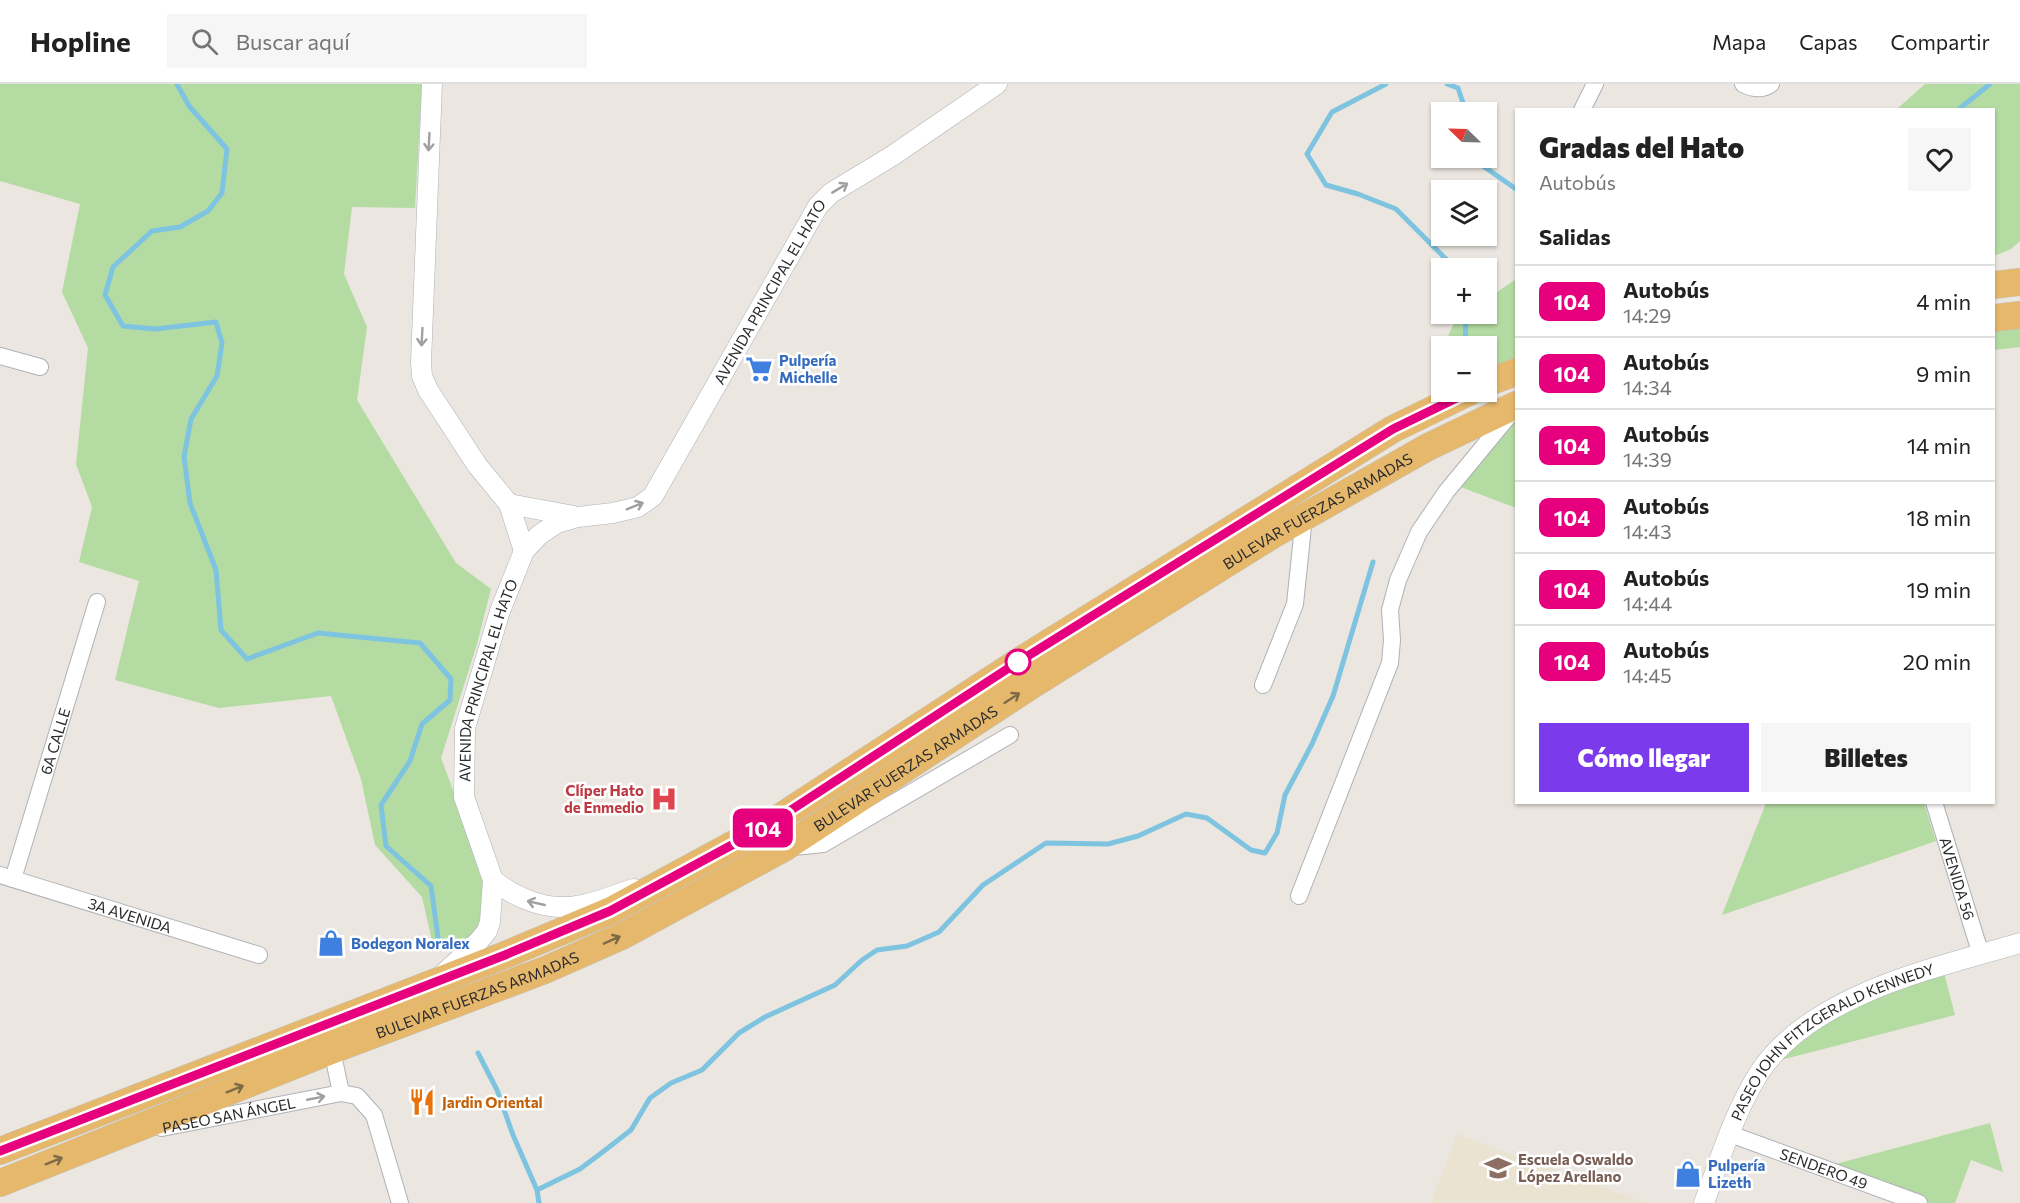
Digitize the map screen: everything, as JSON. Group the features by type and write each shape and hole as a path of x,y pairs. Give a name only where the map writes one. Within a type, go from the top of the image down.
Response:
{"highway":[{"path":"1995,285 2020,282"},
{"path":"1995,318 2020,315"},
{"path":"1497,379 1515,372"},
{"name":"BULEVAR FUERZAS ARMADAS","path":"0,1151 505,955 610,911 765,827 1018,662 1393,429 1448,402"},
{"name":"BULEVAR FUERZAS ARMADAS","path":"0,1183 332,1050 545,970 622,936 784,848 1035,683 1304,517 1428,447 1515,406"}],"street":[{"path":"432,84 422,376 428,390 477,465 509,504 524,551"},
{"name":"AVENIDA PRINCIPAL EL HATO","path":"435,981 487,931 491,912 493,880 464,797 465,728 500,611 524,551 539,535 557,523 578,517 613,513 638,507 653,496 818,206 831,194 892,156 997,84"},
{"path":"1583,108 1595,84"},
{"path":"1743,84 1752,89 1765,89 1771,84"},
{"path":"0,356 40,367"},
{"path":"1299,896 1390,663 1392,640 1390,610 1398,580 1419,532 1446,492 1515,407"},
{"name":"AVENIDA PRINCIPAL EL HATO","path":"509,504 578,517"},
{"path":"1263,685 1294,604 1304,517"},
{"name":"6A CALLE","path":"6,877 97,602"},
{"path":"784,848 823,844 1010,735"},
{"name":"AVENIDA 56","path":"1935,804 1980,955"},
{"name":"3A AVENIDA","path":"6,877 260,955"},
{"path":"493,880 505,890 524,900 545,905 575,907 674,877"},
{"name":"PASEO JOHN FITZGERALD KENNEDY","path":"1704,1203 1739,1109 1761,1071 1787,1041 1828,1010 1884,984 2020,943"},
{"path":"332,1050 341,1093 357,1096 375,1115 400,1203"},
{"name":"PASEO SAN ÁNGEL","path":"114,1137 341,1093"},
{"name":"SENDERO 49","path":"1730,1134 1918,1203"}],"shaded area":[{"name":"Escuela Oswaldo López Arellano","path":"1457,1134 1646,1203 1431,1203"}],"green space":[{"path":"0,84 422,84 415,208 352,207 344,274 367,327 357,400 456,563 491,589 477,644 441,758 483,884 481,925 459,947 433,945 422,897 375,845 361,779 331,696 219,708 115,680 139,581 79,562 92,507 76,464 88,348 62,292 80,204 0,181"},
{"path":"1925,84 2020,84 2020,241 2011,249 1995,256 1995,108 1898,108"},
{"path":"1515,280 1515,359 1497,366 1497,336 1448,336 1454,324 1497,324 1497,292"},
{"path":"2020,322 2020,347 1995,350 1995,326"},
{"path":"1515,418 1515,508 1458,486"},
{"path":"1766,804 1924,804 1936,841 1722,915"},
{"path":"1944,973 1955,1015 1777,1061 1795,1042 1885,990"},
{"path":"1990,1123 2003,1172 1971,1160 1955,1203 1929,1203 1828,1166"}],"waterway":[{"path":"177,84 189,106 227,149 222,193 208,211 180,227 152,231 113,267 105,295 123,326 155,329 216,322 222,343 217,376 191,419 184,457 190,503 216,570 221,630 247,659 318,633 420,643 451,679 450,700 422,724 410,761 381,805 386,846 431,886 439,945"},
{"path":"1386,84 1332,112 1307,154 1326,185 1358,194 1396,209 1445,258"},
{"path":"1447,84 1458,88 1463,102"},
{"path":"1960,108 1990,84"},
{"path":"1486,168 1515,188"},
{"path":"1465,336 1466,324"},
{"path":"537,1190 580,1169 604,1151 631,1130 650,1098 671,1083 702,1070 739,1033 765,1017 835,985 862,960 877,950 907,946 939,932 983,885 1046,843 1108,844 1138,836 1186,814 1207,818 1251,850 1265,853 1277,833 1285,795 1312,744 1333,696 1373,562"},
{"path":"478,1053 497,1090 513,1135 537,1190 539,1203"}],"bus line":[{"name":"104","path":"0,1151 505,955 610,911 765,827 1018,662 1393,429 1448,402"}],"place":[{"name":"Pulpería Michelle","path":"759,369"},
{"name":"Clíper Hato de Enmedio","path":"664,799"},
{"name":"Bodegon Noralex","path":"331,943"},
{"name":"Jardin Oriental","path":"422,1102"},
{"name":"Escuela Oswaldo López Arellano","path":"1498,1168"},
{"name":"Pulpería Lizeth","path":"1688,1174"}]}
